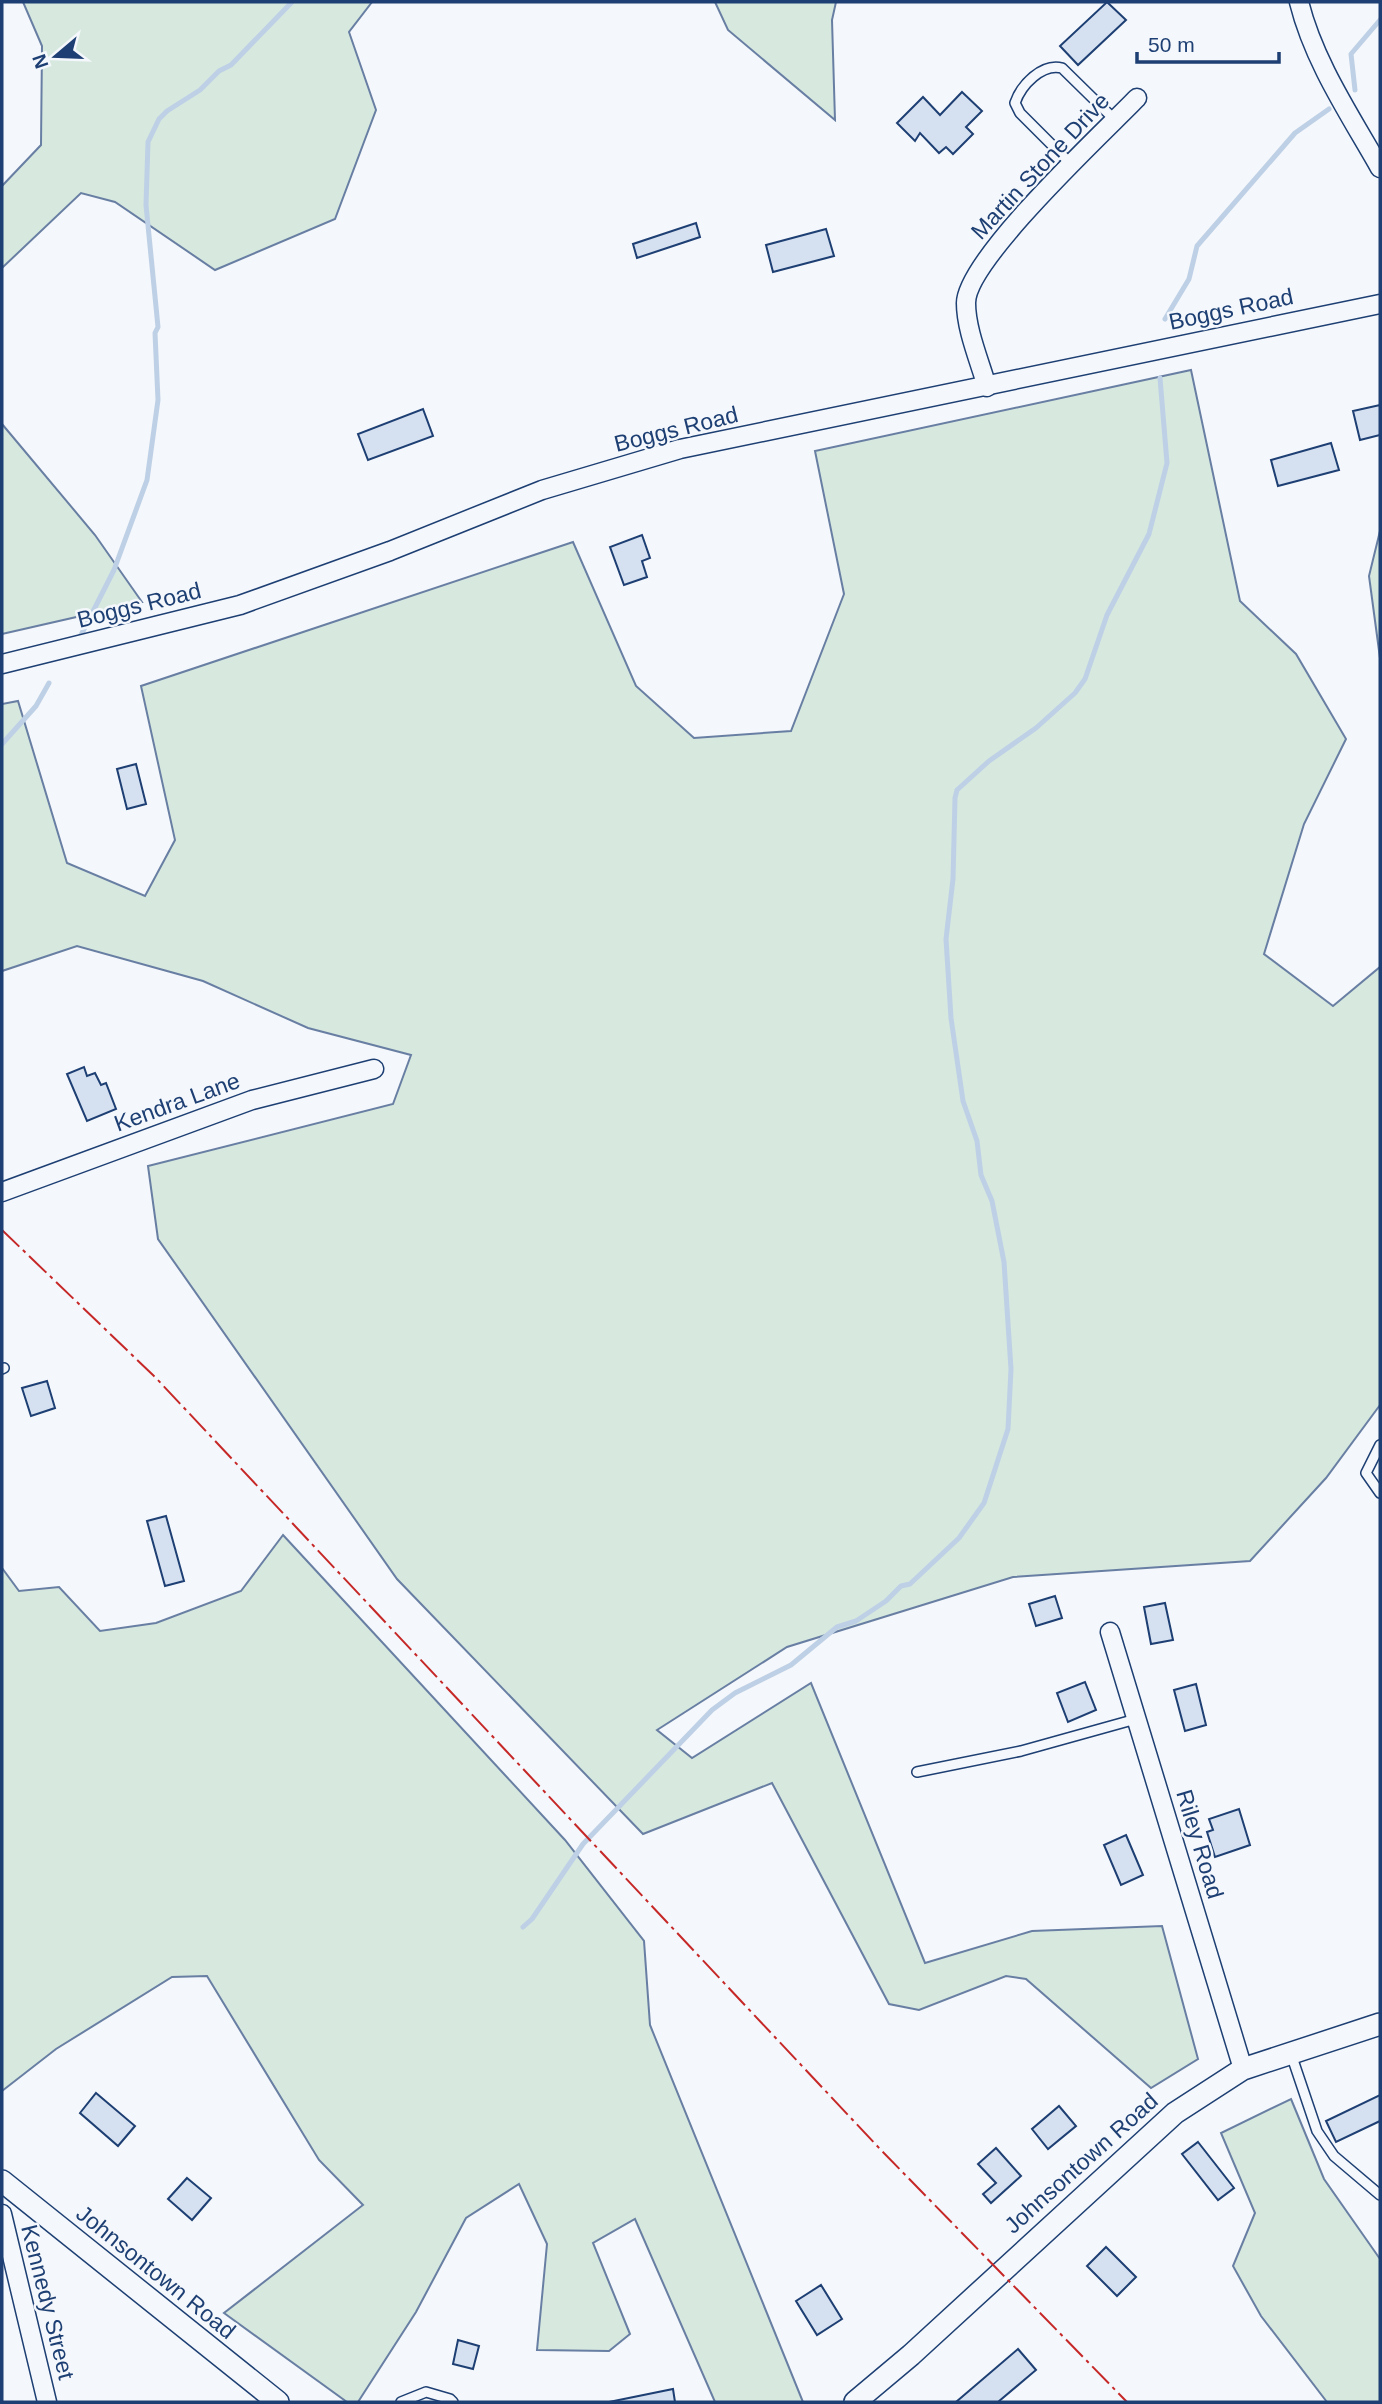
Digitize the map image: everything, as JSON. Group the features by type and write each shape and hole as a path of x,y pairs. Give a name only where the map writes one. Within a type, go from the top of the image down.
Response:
{"street":[{"path":"1299,2 1305,27 1329,79 1380,168"},
{"name":"Martin Stone Drive","path":"987,387 966,303 970,283 1009,230 1137,98"},
{"name":"Boggs Road","path":"2,664 240,606 542,491 680,449 1380,304"},
{"name":"Kendra Lane","path":"2,1192 252,1100 374,1069"},
{"name":"Riley Road","path":"1110,1632 1243,2069"},
{"name":"Johnsontown Road","path":"855,2402 911,2355 1175,2113 1243,2069 1380,2024"},
{"name":"Johnsontown Road","path":"2,2181 278,2402"},
{"name":"Kennedy Street","path":"2,2214 47,2402"}],"lane":[{"path":"1072,165 1020,113 1015,103 1018,92 1043,69 1052,66 1062,68 1115,120"},
{"path":"1380,1444 1366,1473 1380,1493"},
{"path":"917,1772 1021,1751 1136,1719"},
{"path":"1291,2053 1317,2131 1334,2156 1380,2195"},
{"path":"401,2402 426,2392 453,2402"}],"shaded area":[{"path":"23,2 372,2 349,32 376,110 335,219 215,270 115,202 81,193 2,268 2,186 41,145 42,46"},
{"path":"715,2 836,2 832,20 835,120 728,30"},
{"path":"1191,370 1240,601 1296,654 1346,739 1304,824 1264,954 1333,1006 1380,967 1380,1405 1326,1478 1250,1561 1013,1577 787,1647 657,1730 692,1758 811,1683 925,1963 1032,1931 1162,1926 1198,2059 1151,2088 1026,1979 1006,1976 919,2010 889,2004 772,1783 643,1834 397,1579 158,1239 148,1166 393,1104 411,1055 308,1028 203,981 77,946 2,971 2,704 18,701 67,863 145,896 175,840 141,686 573,542 636,686 694,738 791,731 844,594 815,451"},
{"path":"2,424 95,535 142,602 2,634"},
{"path":"1380,531 1380,658 1369,576"},
{"path":"283,1535 565,1840 644,1941 650,2025 803,2402 715,2402 635,2219 593,2243 630,2334 609,2351 537,2350 547,2244 519,2184 466,2218 416,2312 358,2402 347,2402 224,2313 363,2205 319,2160 207,1976 172,1977 56,2049 2,2091 2,1568 19,1591 59,1587 100,1631 156,1623 241,1591"},
{"path":"1291,2099 1324,2179 1380,2259 1380,2402 1327,2402 1261,2316 1233,2266 1255,2213 1221,2133"}],"building":[{"path":"1107,2 1126,20 1078,65 1060,46"},
{"path":"962,92 982,111 966,127 973,134 953,154 946,147 939,153 920,133 915,141 897,123 923,97 940,115"},
{"path":"696,223 700,237 637,258 633,244"},
{"path":"826,229 834,256 773,272 766,245"},
{"path":"1380,405 1380,435 1360,440 1353,411"},
{"path":"423,409 433,436 368,460 358,434"},
{"path":"1331,443 1339,470 1278,486 1271,460"},
{"path":"642,535 650,558 642,561 647,577 624,585 610,547"},
{"path":"136,764 146,804 127,809 117,769"},
{"path":"84,1067 87,1076 95,1073 101,1085 106,1083 116,1109 87,1121 67,1074"},
{"path":"47,1381 55,1408 31,1416 22,1388"},
{"path":"166,1516 184,1581 165,1586 147,1521"},
{"path":"1055,1596 1062,1618 1036,1626 1029,1604"},
{"path":"1165,1603 1173,1640 1151,1644 1144,1607"},
{"path":"1085,1682 1096,1710 1068,1722 1057,1693"},
{"path":"1196,1684 1206,1725 1185,1731 1174,1690"},
{"path":"1239,1809 1250,1845 1215,1857 1207,1832 1213,1830 1209,1819"},
{"path":"1126,1835 1143,1875 1121,1885 1104,1845"},
{"path":"96,2093 135,2126 118,2146 80,2113"},
{"path":"1380,2095 1380,2121 1336,2142 1326,2121"},
{"path":"1059,2106 1076,2126 1048,2149 1032,2129"},
{"path":"1198,2142 1234,2188 1218,2200 1182,2154"},
{"path":"996,2148 1021,2176 991,2203 983,2194 996,2183 978,2164"},
{"path":"187,2178 211,2198 192,2220 168,2199"},
{"path":"1106,2247 1136,2277 1117,2296 1087,2266"},
{"path":"821,2285 842,2319 817,2335 796,2301"},
{"path":"458,2340 479,2346 473,2369 453,2364"},
{"path":"1018,2349 1036,2370 998,2402 956,2402"},
{"path":"673,2389 675,2402 609,2402"}],"waterway":[{"path":"79,639 114,570 147,480 158,400 155,333 158,327 146,205 148,142 159,119 167,111 200,90 219,71 231,65 292,2"},
{"path":"1355,90 1351,54 1380,20"},
{"path":"1165,319 1189,279 1197,246 1295,133 1329,109"},
{"path":"523,1927 532,1919 583,1844 712,1710 735,1693 791,1665 837,1627 856,1621 886,1601 901,1586 910,1584 959,1538 984,1503 1008,1429 1011,1369 1004,1262 992,1201 981,1175 977,1141 963,1101 951,1018 946,939 953,879 955,798 957,790 989,761 1036,728 1075,693 1085,679 1107,615 1149,534 1167,463 1160,378"},
{"path":"2,744 36,706 49,683"}],"power":[{"path":"2,1230 156,1378 880,2149 1127,2402"}]}
